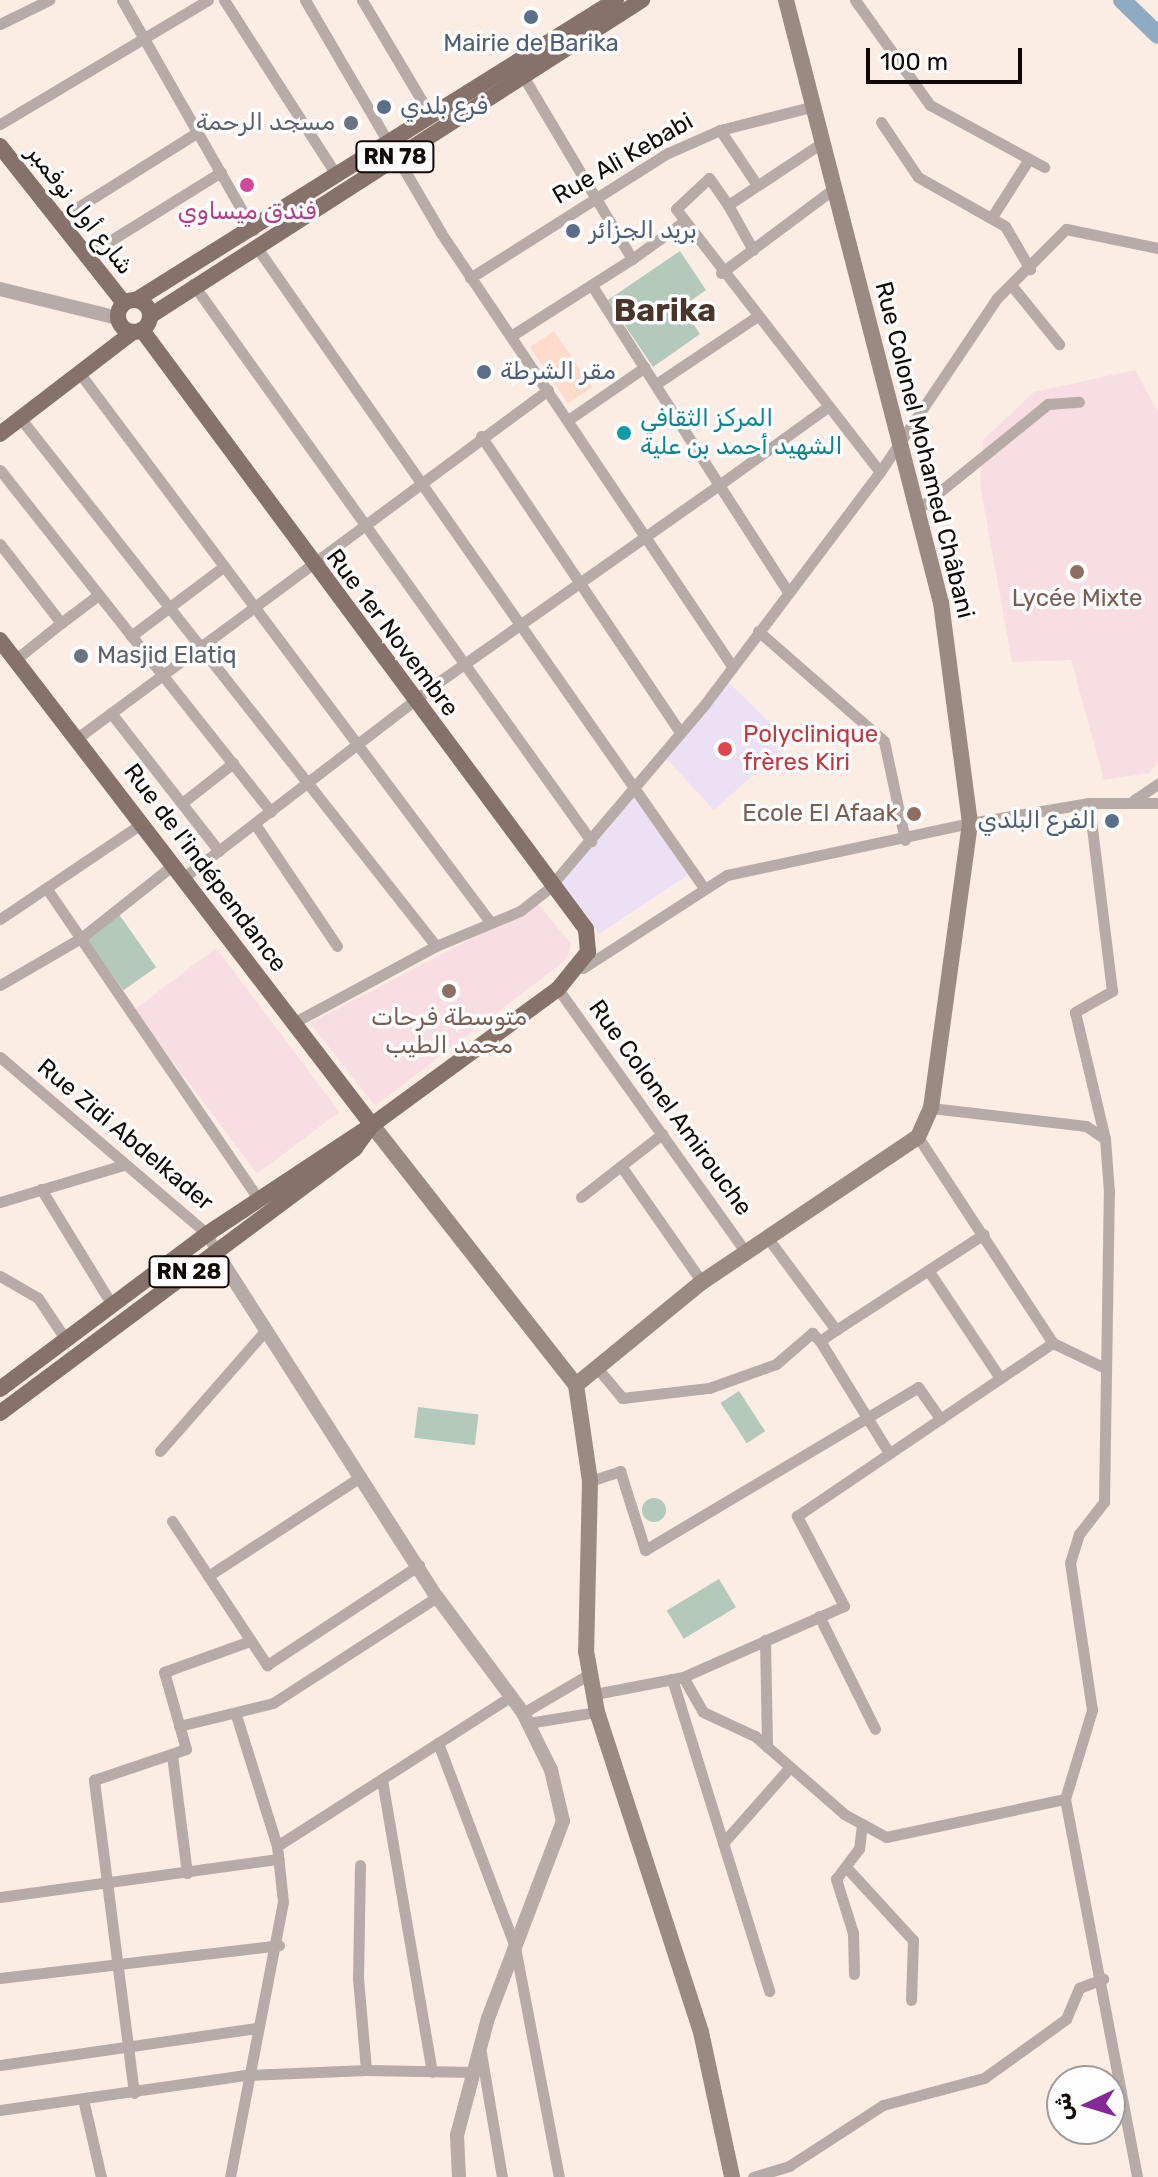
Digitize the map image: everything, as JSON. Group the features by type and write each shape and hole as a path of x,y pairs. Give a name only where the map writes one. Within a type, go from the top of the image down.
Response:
{"main road":[{"path":"126,307 254,237 337,176 393,149 431,116 519,69 616,0"},
{"name":"RN 78","path":"142,326 254,237 519,69 642,0"},
{"name":"Rue Colonel Mohamed Châbani","path":"786,0 820,144 941,603 970,823 931,1108 918,1137"},
{"name":"شارع أول نوفمبر","path":"0,146 126,307"},
{"path":"126,307 142,326"},
{"path":"126,307 142,326"},
{"path":"0,434 142,326"},
{"name":"Rue 1er Novembre","path":"142,326 309,561 549,888 586,929 583,968"},
{"name":"Rue de l'indépendance","path":"0,640 372,1125"},
{"name":"RN 28","path":"0,1389 207,1234 372,1125 583,968"},
{"path":"372,1125 576,1385 590,1481 591,1673 597,1712 701,2032 732,2177"},
{"name":"RN 28","path":"0,1413 355,1148 372,1125"},
{"path":"576,1385 702,1282 918,1137"}],"street":[{"path":"0,24 49,0"},
{"path":"122,0 221,172 254,237 518,628 702,885"},
{"path":"0,124 208,0"},
{"path":"224,0 337,176"},
{"path":"305,0 470,278 646,533 732,666"},
{"path":"362,0 431,116"},
{"path":"855,0 930,105 1044,167"},
{"path":"519,69 632,259"},
{"name":"Rue Ali Kebabi","path":"470,278 668,153 720,130 811,107"},
{"path":"881,122 918,177 992,217 1030,269"},
{"path":"720,130 757,185"},
{"path":"56,221 198,132"},
{"path":"728,205 820,144"},
{"path":"992,217 1029,159"},
{"path":"84,257 221,172"},
{"path":"753,250 709,178 678,202 682,223 826,408 880,472"},
{"path":"721,273 832,190"},
{"path":"511,336 592,286 682,223"},
{"path":"293,1023 436,946 491,923 549,888 591,841 732,666 880,472 898,435 1012,286 1066,229 1158,248"},
{"path":"193,284 591,841"},
{"path":"592,286 788,592"},
{"path":"1012,286 1059,344"},
{"path":"0,289 126,307"},
{"path":"656,384 756,317"},
{"path":"568,420 645,367"},
{"path":"81,375 249,608 491,923"},
{"path":"76,739 309,561 548,390"},
{"path":"917,510 1048,404 1079,402"},
{"path":"0,985 81,938 178,872 219,851 465,664 826,408"},
{"path":"21,419 200,642 436,946"},
{"path":"481,436 581,580 679,731"},
{"path":"0,470 271,812"},
{"path":"0,544 61,623"},
{"path":"131,636 222,568"},
{"path":"15,660 97,596"},
{"path":"758,631 884,741 905,840"},
{"path":"111,713 219,851"},
{"path":"182,803 233,763"},
{"path":"1133,800 1158,784"},
{"path":"583,968 702,885 970,823 1089,803 1133,800 1158,803"},
{"path":"1089,803 1112,991 1075,1012 1105,1139 1104,1502 1079,1534 1070,1563 1092,1710 1065,1799 1103,1979 1137,2177"},
{"path":"0,919 141,824"},
{"path":"255,824 337,946"},
{"path":"47,889 258,1198"},
{"name":"Rue Colonel Amirouche","path":"558,989 746,1253"},
{"name":"Rue Zidi Abdelkader","path":"0,1057 207,1234 216,1252"},
{"path":"931,1108 1086,1126 1105,1139"},
{"path":"581,1197 662,1134"},
{"path":"918,1137 1053,1343 1105,1368"},
{"path":"0,1202 123,1165"},
{"path":"621,1166 702,1282"},
{"path":"41,1189 112,1305"},
{"path":"820,1341 984,1234"},
{"path":"767,1237 836,1330"},
{"path":"216,1252 437,1597 525,1718 551,1770 563,1821 480,2049 457,2135 459,2177"},
{"path":"928,1270 1000,1378"},
{"path":"0,1276 38,1298 66,1340"},
{"path":"160,1451 265,1331"},
{"path":"598,1369 622,1398 709,1388 776,1364 812,1333 870,1418 889,1453"},
{"path":"595,1694 677,1678 844,1606 797,1516 1053,1343"},
{"path":"590,1481 620,1471 645,1550 918,1387 940,1419"},
{"path":"208,1576 359,1478"},
{"path":"172,1521 267,1665 419,1565"},
{"path":"179,1726 236,1715 273,1703 437,1597"},
{"path":"819,1616 875,1729"},
{"path":"765,1640 767,1747"},
{"path":"134,2093 113,1883 94,1780 186,1749 164,1672 250,1641"},
{"path":"525,1718 591,1673"},
{"path":"677,1678 703,1712 767,1747 862,1824 886,1837 917,1835 1065,1799"},
{"path":"677,1678 769,1991"},
{"path":"0,1897 187,1873 278,1853 382,1780 508,1698"},
{"path":"525,1718 597,1712"},
{"path":"230,2177 246,2075 279,1945 278,1853 236,1715"},
{"path":"438,1743 515,1947 559,2177"},
{"path":"172,1755 187,1873"},
{"path":"723,1843 790,1767"},
{"path":"382,1780 432,2072"},
{"path":"854,1974 853,1933 837,1901 836,1879 859,1849 862,1824"},
{"path":"360,1865 358,1978 366,2070"},
{"path":"846,1867 913,1940 911,2000"},
{"path":"0,1978 119,1967 279,1945"},
{"path":"753,2177 801,2160 883,2105 984,2078 1066,2019 1079,1988 1103,1979"},
{"path":"0,2065 128,2044 256,2028"},
{"path":"480,2049 502,2177"},
{"path":"0,2110 246,2075 366,2070 474,2072"},
{"path":"83,2099 101,2177"}],"shaded area":[{"path":"554,331 592,387 568,404 530,347"},
{"name":"Lycée Mixte","path":"1135,370 1158,412 1158,763 1149,773 1104,780 1071,660 1012,662 980,485 983,440 1034,392"},
{"name":"Polyclinique frères Kiri","path":"723,677 790,742 714,810 663,755"},
{"path":"633,795 688,875 599,934 557,884"},
{"name":"متوسطة فرحات محمد الطيب","path":"538,904 571,944 567,959 375,1106 310,1023"},
{"path":"216,948 339,1112 257,1174 134,1010"}],"green space":[{"path":"680,251 706,290 682,307 700,334 653,367 608,300"},
{"path":"116,910 156,967 123,990 83,933"},
{"path":"739,1391 765,1431 747,1443 721,1403"},
{"path":"418,1407 479,1414 475,1445 414,1438"},
{"path":"654,1498 663,1501 666,1510 663,1519 654,1522 645,1519 642,1510 645,1501"},
{"path":"719,1579 736,1607 684,1639 667,1610"}],"waterway":[{"path":"1122,0 1158,35"}],"place":[{"name":"Mairie de Barika","path":"531,17"},
{"name":"فرع بلدي","path":"384,107"},
{"name":"مسجد الرحمة","path":"351,123"},
{"name":"فندق ميساوي","path":"247,185"},
{"name":"بريد الجزائر","path":"573,231"},
{"name":"مقر الشرطة","path":"484,372"},
{"name":"المركز الثقافي الشهيد أحمد بن علية","path":"624,433"},
{"name":"Lycée Mixte","path":"1077,572"},
{"name":"Masjid Elatiq","path":"81,656"},
{"name":"Polyclinique frères Kiri","path":"725,749"},
{"name":"Ecole El Afaak","path":"914,814"},
{"name":"الفرع البلدي","path":"1112,821"},
{"name":"متوسطة فرحات محمد الطيب","path":"449,991"}],"district":[{"name":"Barika","path":"665,310"}]}
